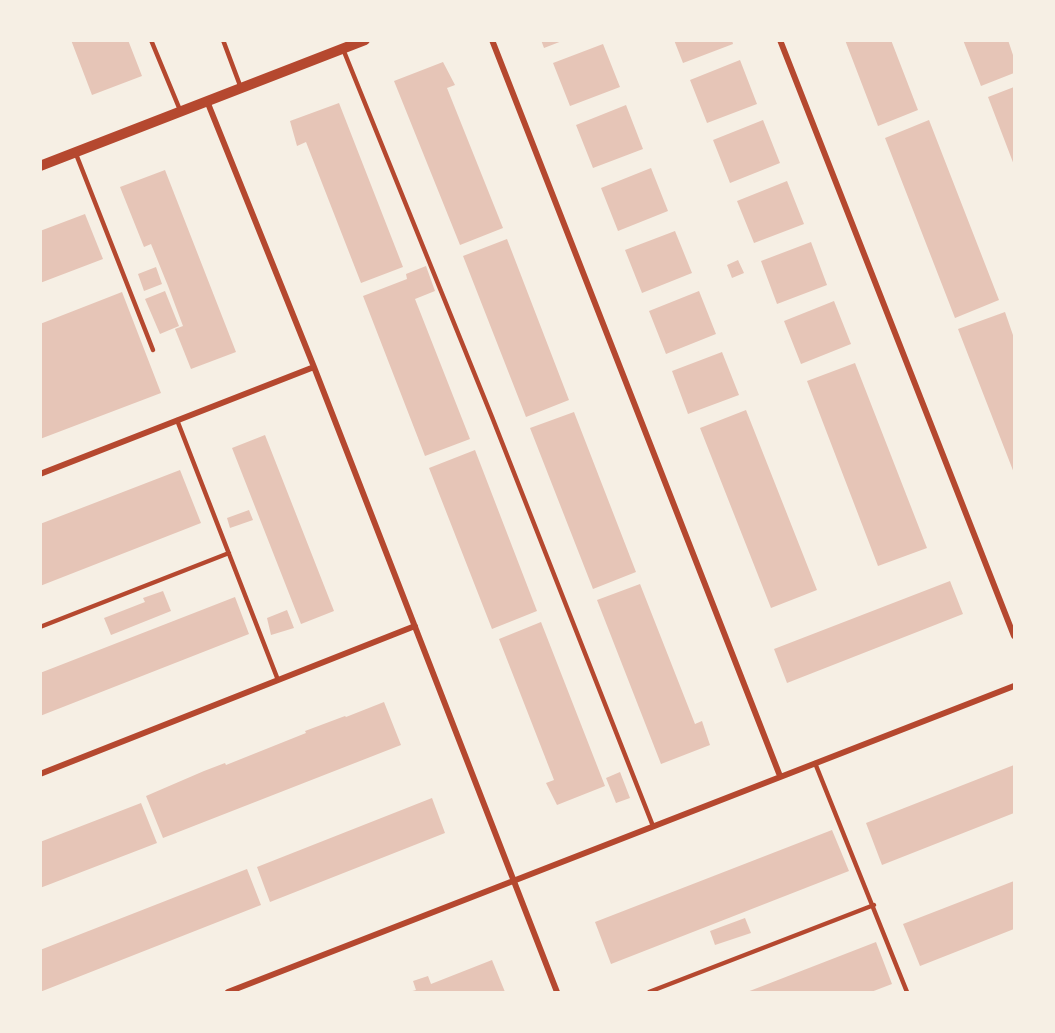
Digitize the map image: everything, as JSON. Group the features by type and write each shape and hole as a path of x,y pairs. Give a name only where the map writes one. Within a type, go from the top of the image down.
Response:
{"street":[{"path":"40,166 365,40"},
{"path":"492,40 780,776"},
{"path":"780,40 1014,636"},
{"path":"207,101 314,366 557,993"},
{"path":"40,474 314,366"},
{"path":"40,774 415,626"},
{"path":"228,993 1014,686"}],"lane":[{"path":"151,40 180,111"},
{"path":"223,40 241,88"},
{"path":"343,49 654,826"},
{"path":"75,153 153,350"},
{"path":"177,420 278,680"},
{"path":"40,627 229,553"},
{"path":"815,763 907,993"},
{"path":"649,993 873,905"}],"building":[{"path":"71,40 128,40 142,76 92,95"},
{"path":"541,40 562,40 562,41 544,48"},
{"path":"674,40 732,40 733,44 683,63"},
{"path":"845,40 891,40 918,110 878,126"},
{"path":"963,40 1008,40 1014,58 1014,73 981,86"},
{"path":"603,44 620,87 570,106 553,63"},
{"path":"740,60 757,104 707,123 690,80"},
{"path":"443,62 455,85 447,88 503,228 460,245 394,81"},
{"path":"1014,87 1014,165 988,97"},
{"path":"339,103 403,267 361,283 306,142 297,146 290,121"},
{"path":"626,105 643,149 593,168 576,125"},
{"path":"763,120 780,163 730,183 713,140"},
{"path":"929,120 999,300 955,318 885,138"},
{"path":"651,168 668,211 618,231 601,188"},
{"path":"165,170 236,352 191,369 175,329 183,326 168,286 151,244 144,247 120,187"},
{"path":"787,181 804,224 754,243 737,201"},
{"path":"85,214 103,259 40,283 40,231"},
{"path":"675,231 692,273 642,293 625,250"},
{"path":"507,239 569,400 526,417 463,256"},
{"path":"811,242 827,285 777,304 761,261"},
{"path":"738,260 744,273 732,278 727,265"},
{"path":"426,266 435,291 415,299 470,439 425,456 363,296 407,279 406,274"},
{"path":"156,267 162,284 144,291 138,274"},
{"path":"165,291 179,326 160,334 145,299"},
{"path":"699,291 716,334 666,354 649,311"},
{"path":"122,292 161,393 40,439 40,324"},
{"path":"834,301 851,344 801,364 784,321"},
{"path":"1005,312 1014,338 1014,473 958,329"},
{"path":"722,352 739,395 688,414 672,371"},
{"path":"855,363 927,548 878,566 807,381"},
{"path":"746,410 817,590 771,608 700,428"},
{"path":"574,412 636,572 593,589 530,428"},
{"path":"265,435 334,611 301,624 232,448"},
{"path":"475,450 537,611 492,629 429,468"},
{"path":"180,470 201,523 40,586 40,524"},
{"path":"249,510 253,520 230,528 227,518"},
{"path":"950,581 963,614 787,683 774,649"},
{"path":"640,584 695,724 702,721 710,745 661,764 597,600"},
{"path":"163,591 171,611 111,635 104,618 145,602 143,598"},
{"path":"235,597 249,634 40,716 40,673"},
{"path":"287,610 294,628 271,635 267,618"},
{"path":"541,622 605,786 557,805 546,783 554,780 499,639"},
{"path":"384,702 401,745 163,838 146,796 204,771 225,763 226,765 306,733 305,731"},
{"path":"1014,765 1014,813 882,865 866,823"},
{"path":"620,772 630,798 616,803 606,778"},
{"path":"432,798 445,833 270,902 257,867"},
{"path":"141,803 157,843 40,888 40,842"},
{"path":"832,830 849,871 611,964 595,922"},
{"path":"247,869 261,905 40,992 40,950"},
{"path":"1014,881 1014,929 920,966 903,924"},
{"path":"745,918 751,933 715,945 710,931"},
{"path":"876,942 892,984 871,992 747,992"},
{"path":"492,960 505,992 409,992 416,990 413,981 428,976 431,984"}]}
